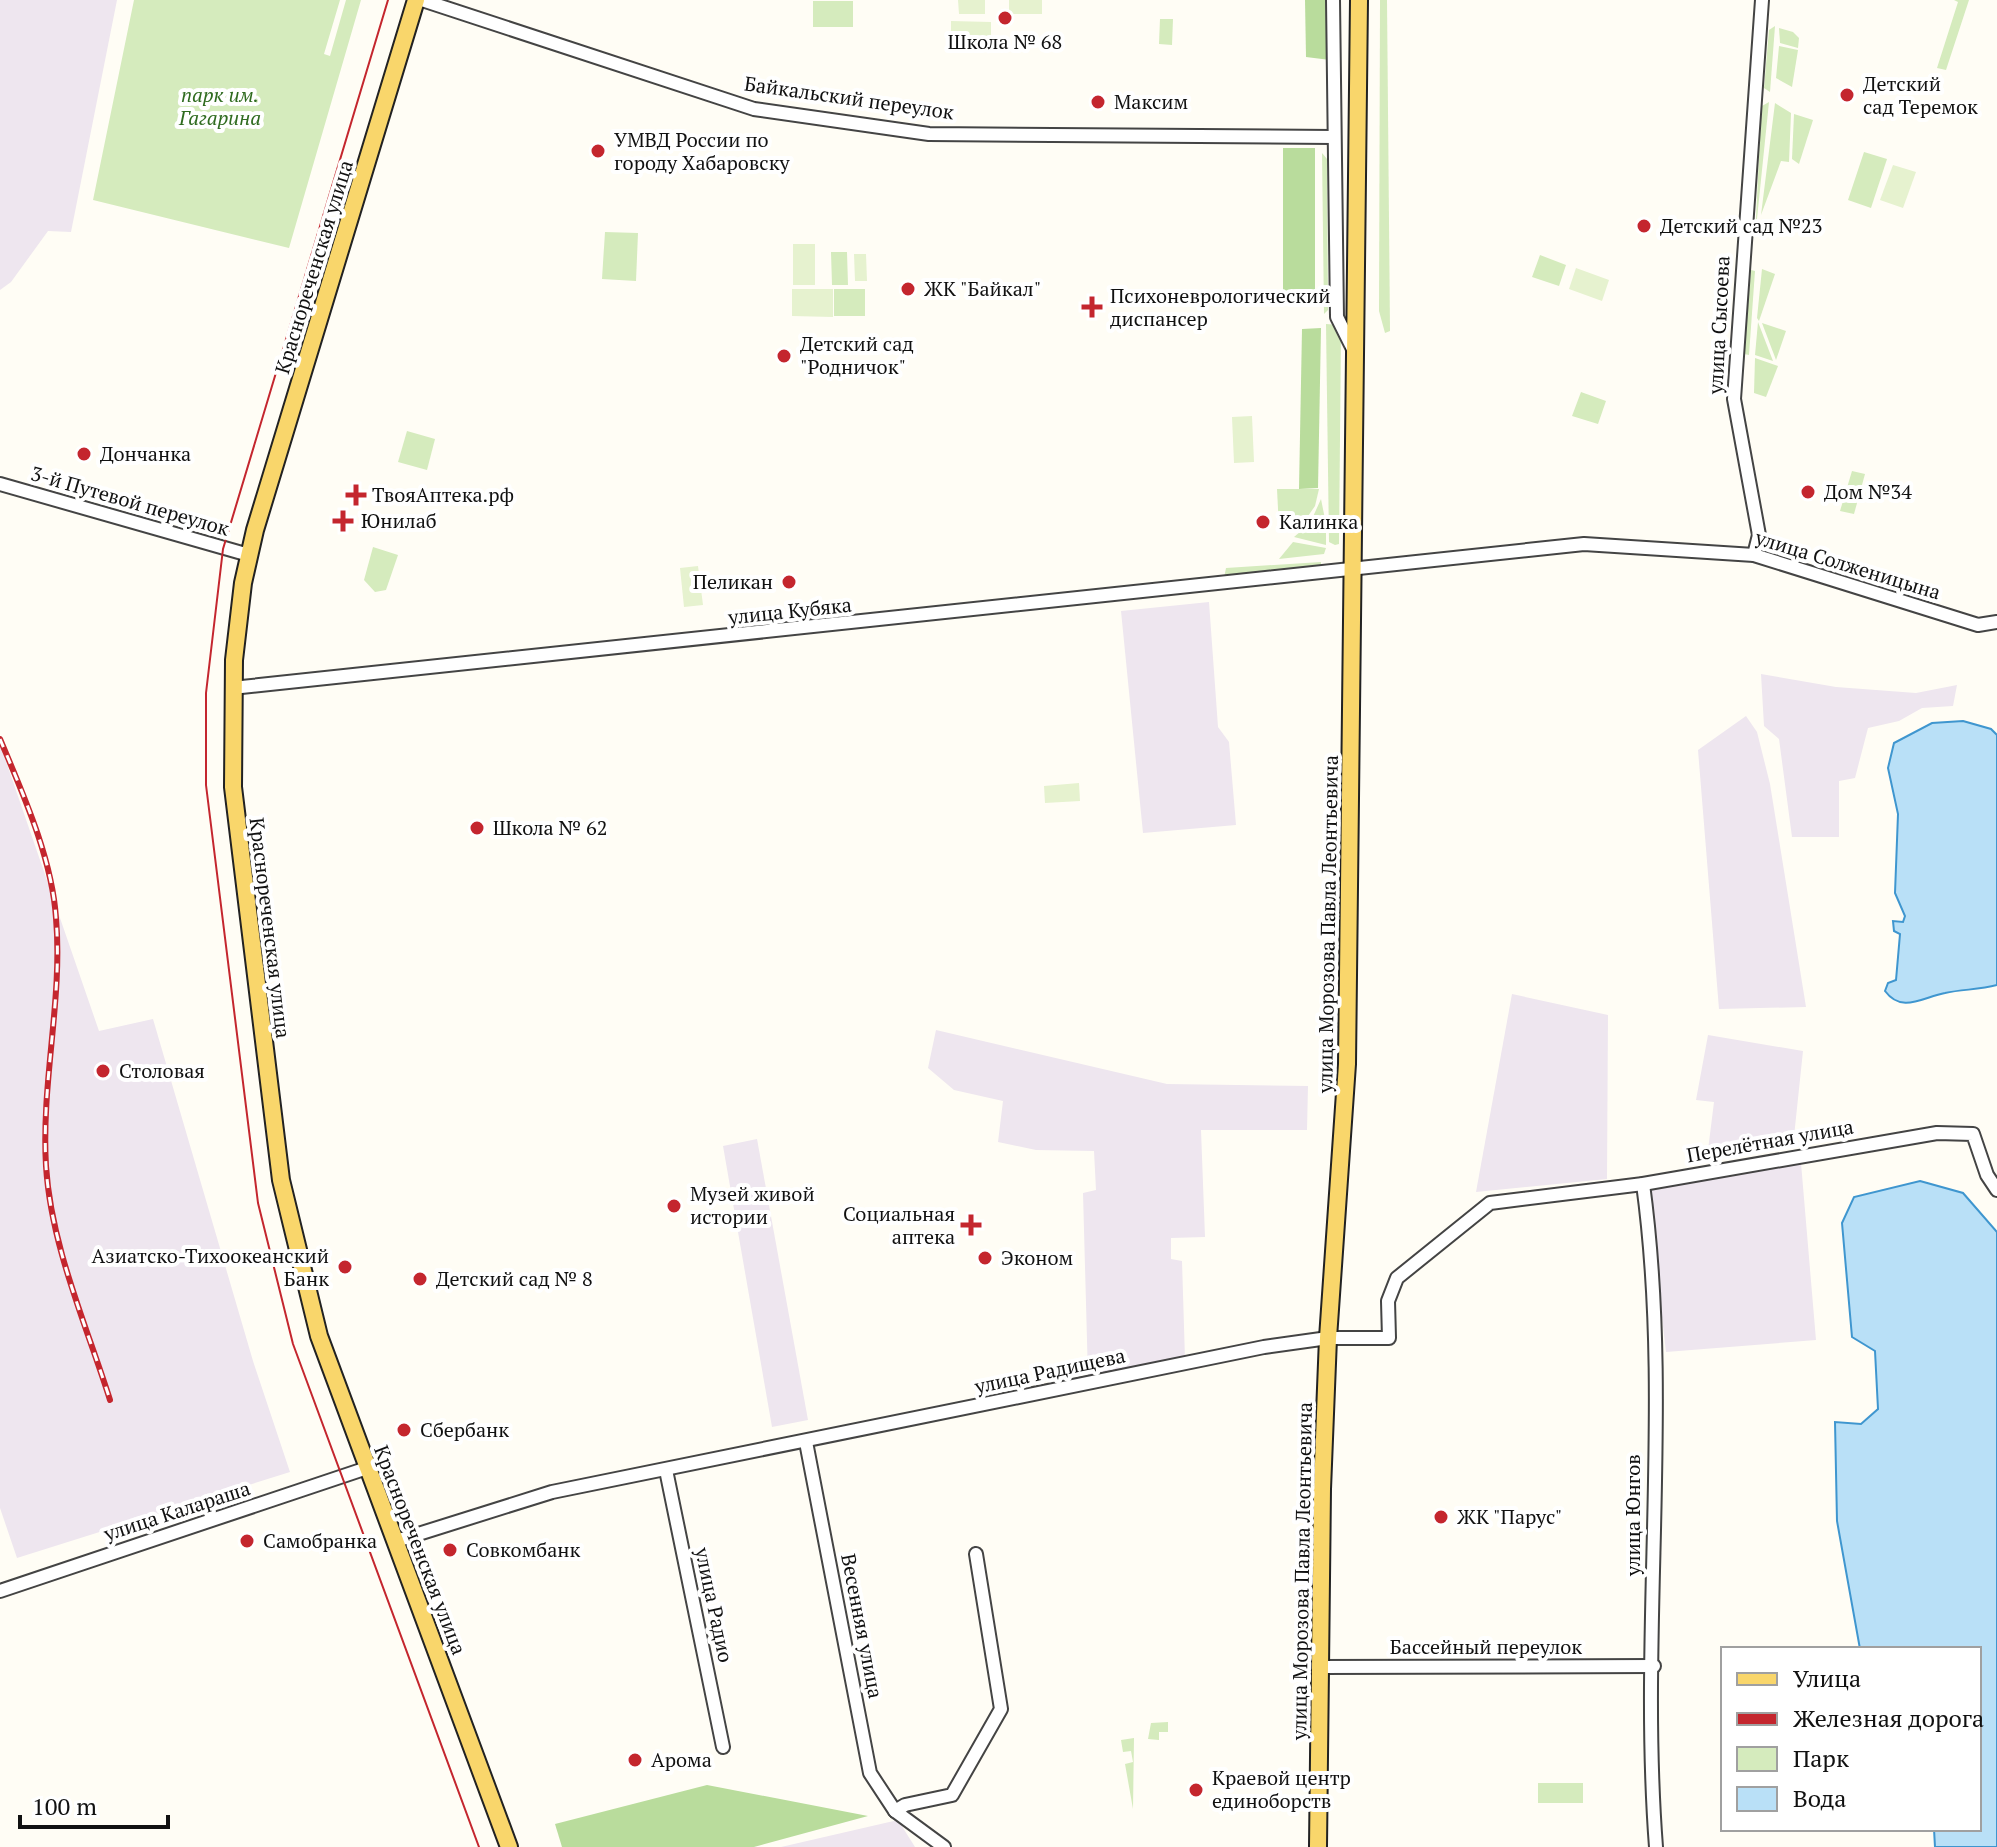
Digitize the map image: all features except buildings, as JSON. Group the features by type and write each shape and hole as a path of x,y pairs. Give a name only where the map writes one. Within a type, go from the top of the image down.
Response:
{"main road":[{"name":"Краснореченская улица","path":"419,0 249,555 239,606 232,688 233,787 281,1180 319,1336 509,1847"},
{"name":"улица Морозова Павла Леонтьевича","path":"1318,1847 1319,1667 1328,1338 1347,1064 1359,0"}],"street":[{"name":"Байкальский переулок","path":"419,0 754,109 929,134 1334,137"},
{"path":"1333,0 1337,317 1356,355"},
{"name":"улица Сысоева","path":"1754,555 1759,535 1734,399 1762,0"},
{"name":"3-й Путевой переулок","path":"0,484 249,555"},
{"name":"улица Солженицына","path":"1352,568 1584,544 1754,555 1978,625 1997,622"},
{"name":"улица Кубяка","path":"232,688 1352,568"},
{"name":"Перелётная улица","path":"1643,1184 1903,1137 1973,1134 1982,1163 1997,1190"},
{"name":"улица Радищева","path":"396,1541 552,1492 1264,1347 1328,1338 1389,1338 1390,1292 1397,1278 1490,1203 1643,1184"},
{"name":"улица Юнгов","path":"1643,1184 1653,1291 1653,1801 1656,1847"},
{"name":"Весенняя улица","path":"806,1442 870,1773 895,1811"},
{"name":"улица Калараша","path":"0,1591 367,1468"},
{"name":"улица Радио","path":"666,1470 723,1747"},
{"path":"944,1847 895,1811 905,1805 952,1795 1001,1709 976,1554"},
{"name":"Бассейный переулок","path":"1319,1667 1654,1666"}],"shaded area":[{"path":"0,0 117,0 71,232 48,231 11,282 0,290"},
{"path":"1209,602 1218,727 1229,742 1236,825 1143,833 1121,611"},
{"path":"1761,674 1836,687 1916,693 1957,685 1953,706 1922,708 1899,721 1868,728 1855,778 1839,781 1839,837 1792,837 1779,739 1764,726"},
{"path":"1746,716 1757,732 1770,784 1806,1007 1719,1009 1698,750"},
{"path":"0,744 99,1031 153,1019 253,1361 290,1472 17,1558 0,1508"},
{"path":"1512,994 1608,1015 1607,1179 1476,1192"},
{"path":"936,1030 1167,1084 1308,1086 1307,1130 1201,1130 1205,1237 1171,1238 1171,1259 1182,1261 1185,1359 1088,1377 1083,1193 1096,1190 1094,1151 1036,1150 998,1142 1003,1101 954,1090 928,1068"},
{"path":"1708,1035 1803,1051 1793,1146 1707,1158 1714,1102 1696,1100"},
{"path":"757,1139 808,1420 772,1427 723,1146"},
{"path":"1801,1163 1816,1340 1666,1352 1647,1187"},
{"path":"898,1820 915,1847 781,1847"}],"green space":[{"name":"парк им. Гагарина","path":"134,0 340,0 324,54 330,56 346,0 361,0 289,248 93,200"},
{"path":"958,0 985,0 985,14 959,14"},
{"path":"1009,0 1042,0 1042,14 1009,14"},
{"path":"1305,0 1329,0 1330,60 1306,57"},
{"path":"1380,0 1387,0 1390,331 1385,333 1379,311"},
{"path":"1954,0 1969,0 1946,70 1937,68 1958,2"},
{"path":"813,1 853,1 853,27 813,27"},
{"path":"1160,19 1173,19 1172,45 1159,44"},
{"path":"951,21 991,22 991,48 951,47"},
{"path":"1775,26 1770,92 1764,88 1769,30"},
{"path":"1779,28 1793,32 1799,38 1798,48 1780,43"},
{"path":"1779,46 1798,50 1792,87 1776,78"},
{"path":"1769,102 1755,238 1762,106"},
{"path":"1775,103 1791,113 1789,162 1781,161 1761,215"},
{"path":"1794,114 1813,120 1799,164 1792,159"},
{"path":"1283,148 1315,148 1315,304 1283,304"},
{"path":"1864,152 1887,159 1871,208 1848,200"},
{"path":"1322,153 1327,159 1328,310 1324,314"},
{"path":"1893,165 1916,172 1903,208 1880,200"},
{"path":"605,232 638,233 636,281 602,279"},
{"path":"793,244 815,244 815,285 793,285"},
{"path":"831,252 847,252 848,285 832,285"},
{"path":"854,254 866,254 867,281 855,281"},
{"path":"1540,255 1566,265 1559,286 1532,277"},
{"path":"1576,268 1609,280 1602,301 1569,289"},
{"path":"1762,269 1775,274 1759,321 1757,318"},
{"path":"1751,270 1755,271 1749,355 1744,354"},
{"path":"792,289 833,289 833,317 792,316"},
{"path":"834,289 865,289 865,316 834,316"},
{"path":"1758,322 1773,361 1755,355"},
{"path":"1762,323 1786,331 1776,360"},
{"path":"1326,324 1339,325 1341,333 1339,544 1335,545 1329,542"},
{"path":"1321,328 1318,488 1299,489 1302,329"},
{"path":"1755,358 1778,366 1766,397 1754,393"},
{"path":"1581,392 1606,401 1598,424 1572,416"},
{"path":"1252,416 1254,462 1234,463 1232,417"},
{"path":"407,431 435,439 427,470 398,462"},
{"path":"1852,471 1865,474 1854,514 1840,511"},
{"path":"1277,489 1319,489 1315,506 1299,529 1279,528"},
{"path":"1321,499 1326,524 1303,528 1311,521"},
{"path":"1326,526 1326,545 1294,537 1301,531"},
{"path":"1293,542 1326,548 1324,554 1279,559"},
{"path":"373,547 398,555 386,590 375,592 364,580"},
{"path":"1321,562 1321,565 1224,578 1226,568"},
{"path":"698,566 703,605 684,607 680,568"},
{"path":"1079,783 1080,801 1045,803 1044,786"},
{"path":"1168,1722 1168,1732 1159,1732 1159,1740 1148,1739 1151,1723"},
{"path":"1134,1738 1133,1809 1125,1764 1133,1762 1131,1751 1123,1752 1121,1740"},
{"path":"1538,1783 1583,1783 1583,1803 1538,1803"},
{"path":"707,1785 868,1816 754,1847 562,1847 555,1824"}],"water":[{"path":"1963,721 1991,729 1997,735 1997,985 1945,993 1913,1002 1898,1002 1885,991 1888,983 1896,980 1900,934 1894,931 1893,921 1903,922 1905,916 1895,893 1898,814 1888,768 1894,743 1932,723"},
{"path":"1920,1181 1963,1193 1997,1232 1997,1847 1935,1847 1934,1831 1981,1831 1981,1647 1860,1647 1837,1521 1835,1422 1861,1424 1878,1409 1875,1351 1852,1337 1842,1223 1854,1197"}],"tram line":[{"path":"388,0 223,549 206,693 206,785 258,1203 293,1344 479,1847"}],"railway":[{"path":"0,739 43,849 56,918 57,979 45,1135 49,1196 62,1255 110,1400"}],"place":[{"name":"Школа № 68","path":"1005,18"},
{"name":"Детский сад Теремок","path":"1847,95"},
{"name":"Максим","path":"1098,102"},
{"name":"УМВД России по городу Хабаровску","path":"598,151"},
{"name":"Детский сад №23","path":"1644,226"},
{"name":"ЖК \"Байкал\"","path":"908,289"},
{"name":"Психоневрологический диспансер","path":"1092,307"},
{"name":"Детский сад \"Родничок\"","path":"784,356"},
{"name":"Дончанка","path":"84,454"},
{"name":"Дом №34","path":"1808,492"},
{"name":"ТвояАптека.рф","path":"356,495"},
{"name":"Юнилаб","path":"343,521"},
{"name":"Калинка","path":"1263,522"},
{"name":"Пеликан","path":"789,582"},
{"name":"Школа № 62","path":"477,828"},
{"name":"Столовая","path":"103,1071"},
{"name":"Музей живой истории","path":"674,1206"},
{"name":"Социальная аптека","path":"971,1225"},
{"name":"Эконом","path":"985,1258"},
{"name":"Азиатско-Тихоокеанский Банк","path":"345,1267"},
{"name":"Детский сад № 8","path":"420,1279"},
{"name":"Сбербанк","path":"404,1430"},
{"name":"ЖК \"Парус\"","path":"1441,1517"},
{"name":"Самобранка","path":"247,1541"},
{"name":"Совкомбанк","path":"450,1550"},
{"name":"Арома","path":"635,1760"},
{"name":"Краевой центр единоборств","path":"1196,1790"}]}
